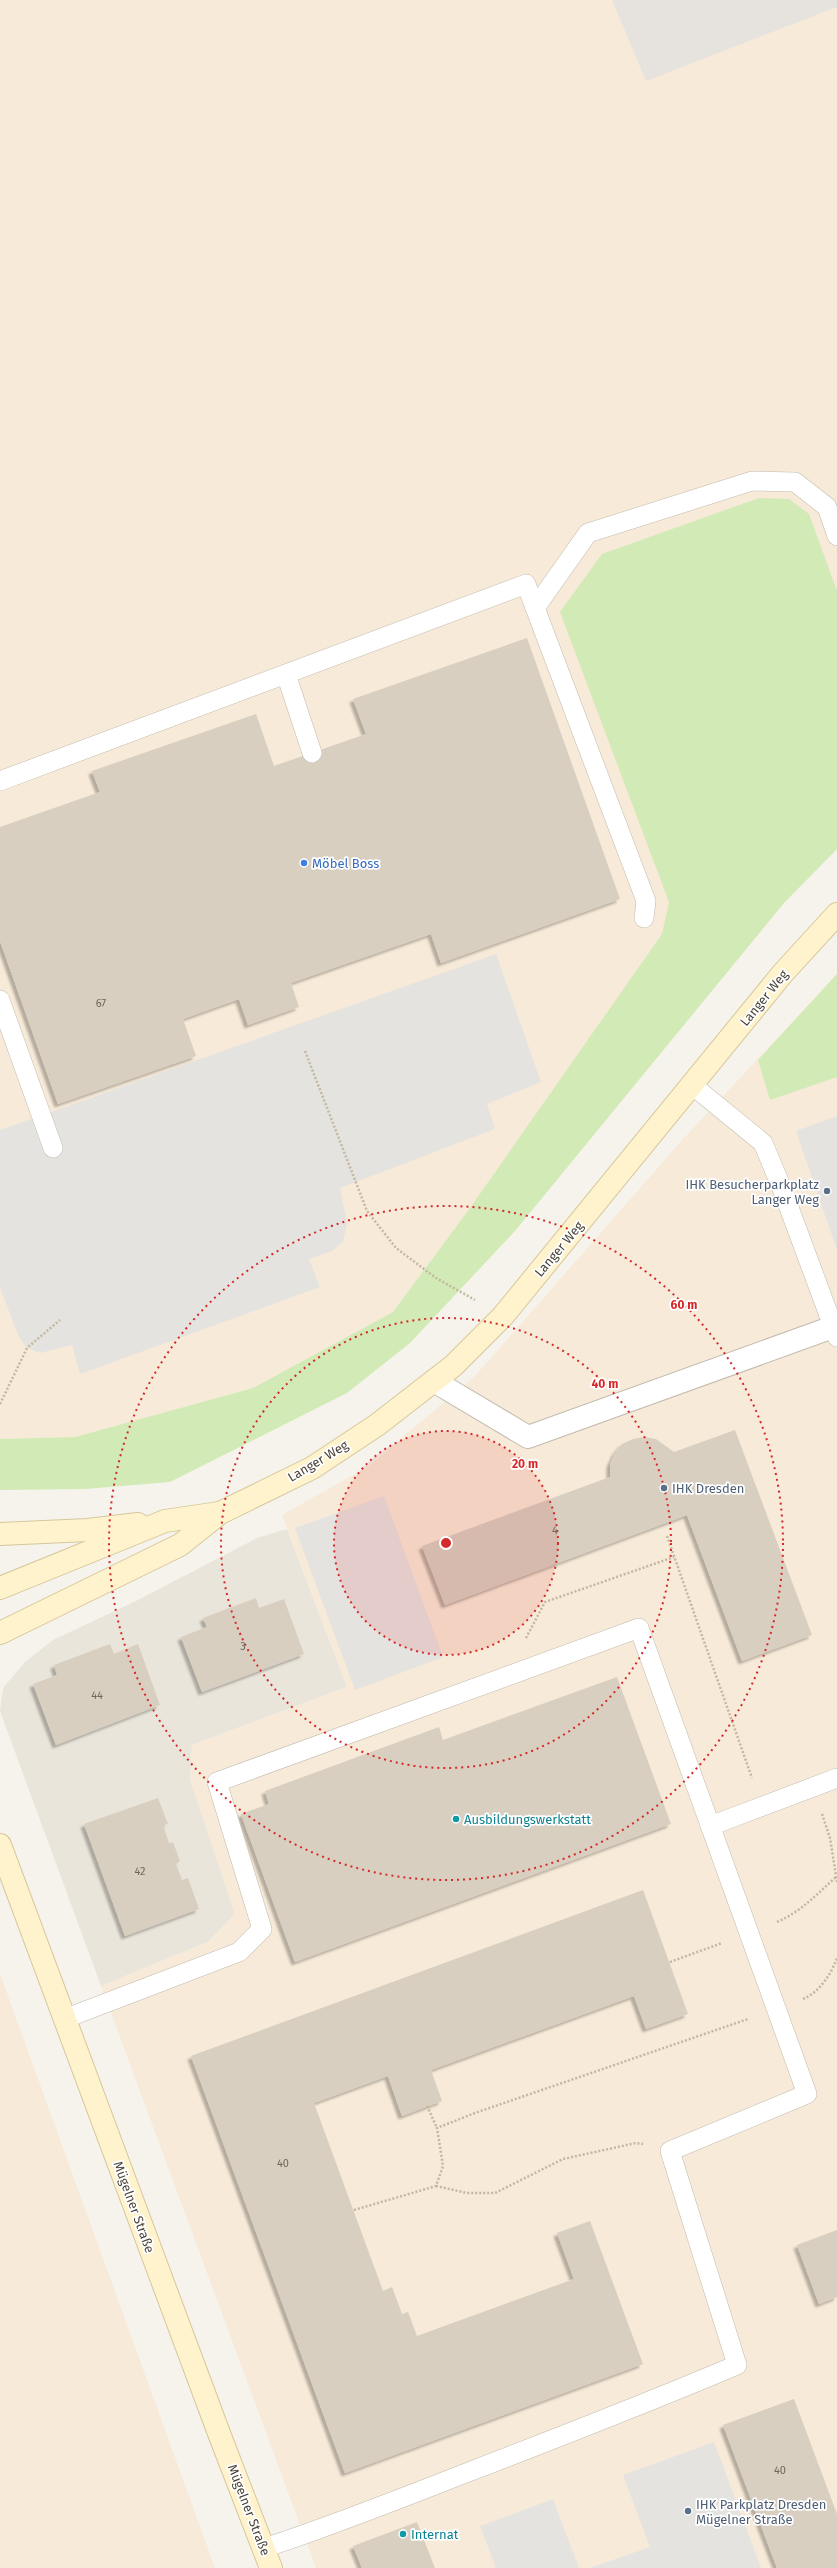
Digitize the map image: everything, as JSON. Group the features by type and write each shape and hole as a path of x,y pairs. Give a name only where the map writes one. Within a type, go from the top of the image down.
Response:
{"main road":[{"name":"Langer Weg","path":"0,1633 180,1545 220,1513 312,1468 377,1425 453,1366 503,1316 783,973 837,914"},
{"name":"Langer Weg","path":"0,1588 165,1521 220,1513"},
{"path":"0,1534 88,1530 165,1521"},
{"name":"Mügelner Straße","path":"2,1859 64,2019 220,2436 272,2568"}],"street":[{"path":"434,1381 528,1437 835,1332"}],"lane":[{"path":"535,608 588,533 752,481 795,482 827,507 837,536"},
{"path":"0,781 526,584 646,901 644,918"},
{"path":"286,674 312,753"},
{"path":"0,1000 53,1148"},
{"path":"692,1085 763,1143 781,1186 835,1332"},
{"path":"64,2019 239,1952 262,1929 217,1782 639,1628 807,2094 670,2151 737,2365 646,2404 510,2457 308,2534 264,2548"},
{"path":"710,1826 837,1778"}],"path":[{"path":"306,1051 367,1211 396,1248 436,1278 503,1316"},
{"path":"0,1404 27,1348 60,1320"},
{"path":"667,1536 762,1806"},
{"path":"504,1678 545,1602 674,1557"},
{"path":"812,1788 830,1838 837,1882"},
{"path":"670,1962 750,1933 790,1916 813,1901 837,1877"},
{"path":"436,2128 475,2113 777,2009 813,1995 832,1971 837,1958"},
{"path":"427,2106 436,2128 443,2166 436,2186"},
{"path":"354,2210 436,2186 467,2193 495,2193 564,2160 636,2143 670,2151"}],"shaded area":[{"path":"0,0 612,0 646,80 837,7 837,832 470,1208 393,1312 253,1388 75,1437 0,1439"},
{"path":"612,0 837,0 837,7 646,81"},
{"path":"496,954 541,1082 487,1104 495,1129 340,1188 347,1223 343,1242 332,1251 309,1259 320,1287 80,1374 72,1345 40,1353 27,1348 19,1337 0,1288 0,1130"},
{"path":"837,974 837,2568 316,2568 101,1986 208,1942 235,1914 190,1779 192,1745 347,1687 282,1515 369,1466 476,1375 684,1138"},
{"name":"IHK Besucherparkplatz Langer Weg","path":"837,1116 837,1250 796,1131"},
{"path":"384,1496 443,1657 355,1690 295,1528"},
{"path":"287,1529 347,1687 192,1745 190,1779 235,1914 208,1942 101,1986 0,1711 3,1688 25,1662 53,1640 136,1601 257,1538"},
{"path":"0,1974 215,2568 0,2568"},
{"name":"IHK Parkplatz Dresden Mügelner Straße","path":"714,2442 761,2568 590,2568 650,2547 623,2475"},
{"path":"553,2499 579,2568 496,2568 480,2526"}],"green space":[{"path":"759,498 789,499 809,514 837,591 837,849 784,903 515,1231 410,1343 347,1393 170,1482 85,1489 0,1490 0,1439 75,1437 253,1388 393,1312 470,1208 662,934 669,902 560,612 602,554"},
{"path":"837,974 837,1077 770,1100 758,1060"}],"building":[{"name":"Möbel Boss","path":"527,638 620,899 441,963 431,934 291,983 299,1007 248,1025 239,999 183,1019 196,1056 58,1104 0,941 0,827 100,792 92,771 256,714 274,766 366,734 353,699"},
{"path":"735,1430 812,1635 742,1661 687,1515 445,1605 422,1546 610,1477 610,1464 615,1453 622,1444 633,1439 644,1437 656,1439 674,1452"},
{"path":"256,1598 259,1608 284,1599 304,1654 202,1692 181,1637 207,1627 203,1618"},
{"path":"110,1644 114,1654 138,1644 160,1705 56,1745 33,1684 57,1675 54,1665"},
{"name":"Ausbildungswerkstatt","path":"617,1677 671,1824 295,1962 241,1814 269,1804 265,1791 439,1727 443,1740"},
{"path":"158,1798 168,1824 163,1825 169,1843 173,1842 180,1861 176,1864 182,1880 188,1878 199,1909 125,1936 84,1824"},
{"path":"643,1890 688,2014 646,2029 634,1996 431,2070 442,2101 402,2116 388,2076 314,2103 383,2291 392,2287 402,2314 408,2312 417,2336 574,2279 557,2233 590,2221 643,2364 345,2473 191,2056"},
{"path":"837,2230 837,2297 819,2304 797,2245"},
{"path":"794,2399 837,2514 837,2568 777,2568 723,2425"},
{"name":"Internat","path":"417,2522 435,2568 362,2568 353,2546"}],"place":[{"name":"Möbel Boss","path":"304,863"},
{"name":"IHK Besucherparkplatz Langer Weg","path":"827,1191"},
{"name":"IHK Dresden","path":"664,1488"},
{"name":"Ausbildungswerkstatt","path":"456,1819"},
{"name":"IHK Parkplatz Dresden Mügelner Straße","path":"688,2511"},
{"name":"Internat","path":"403,2534"}]}
